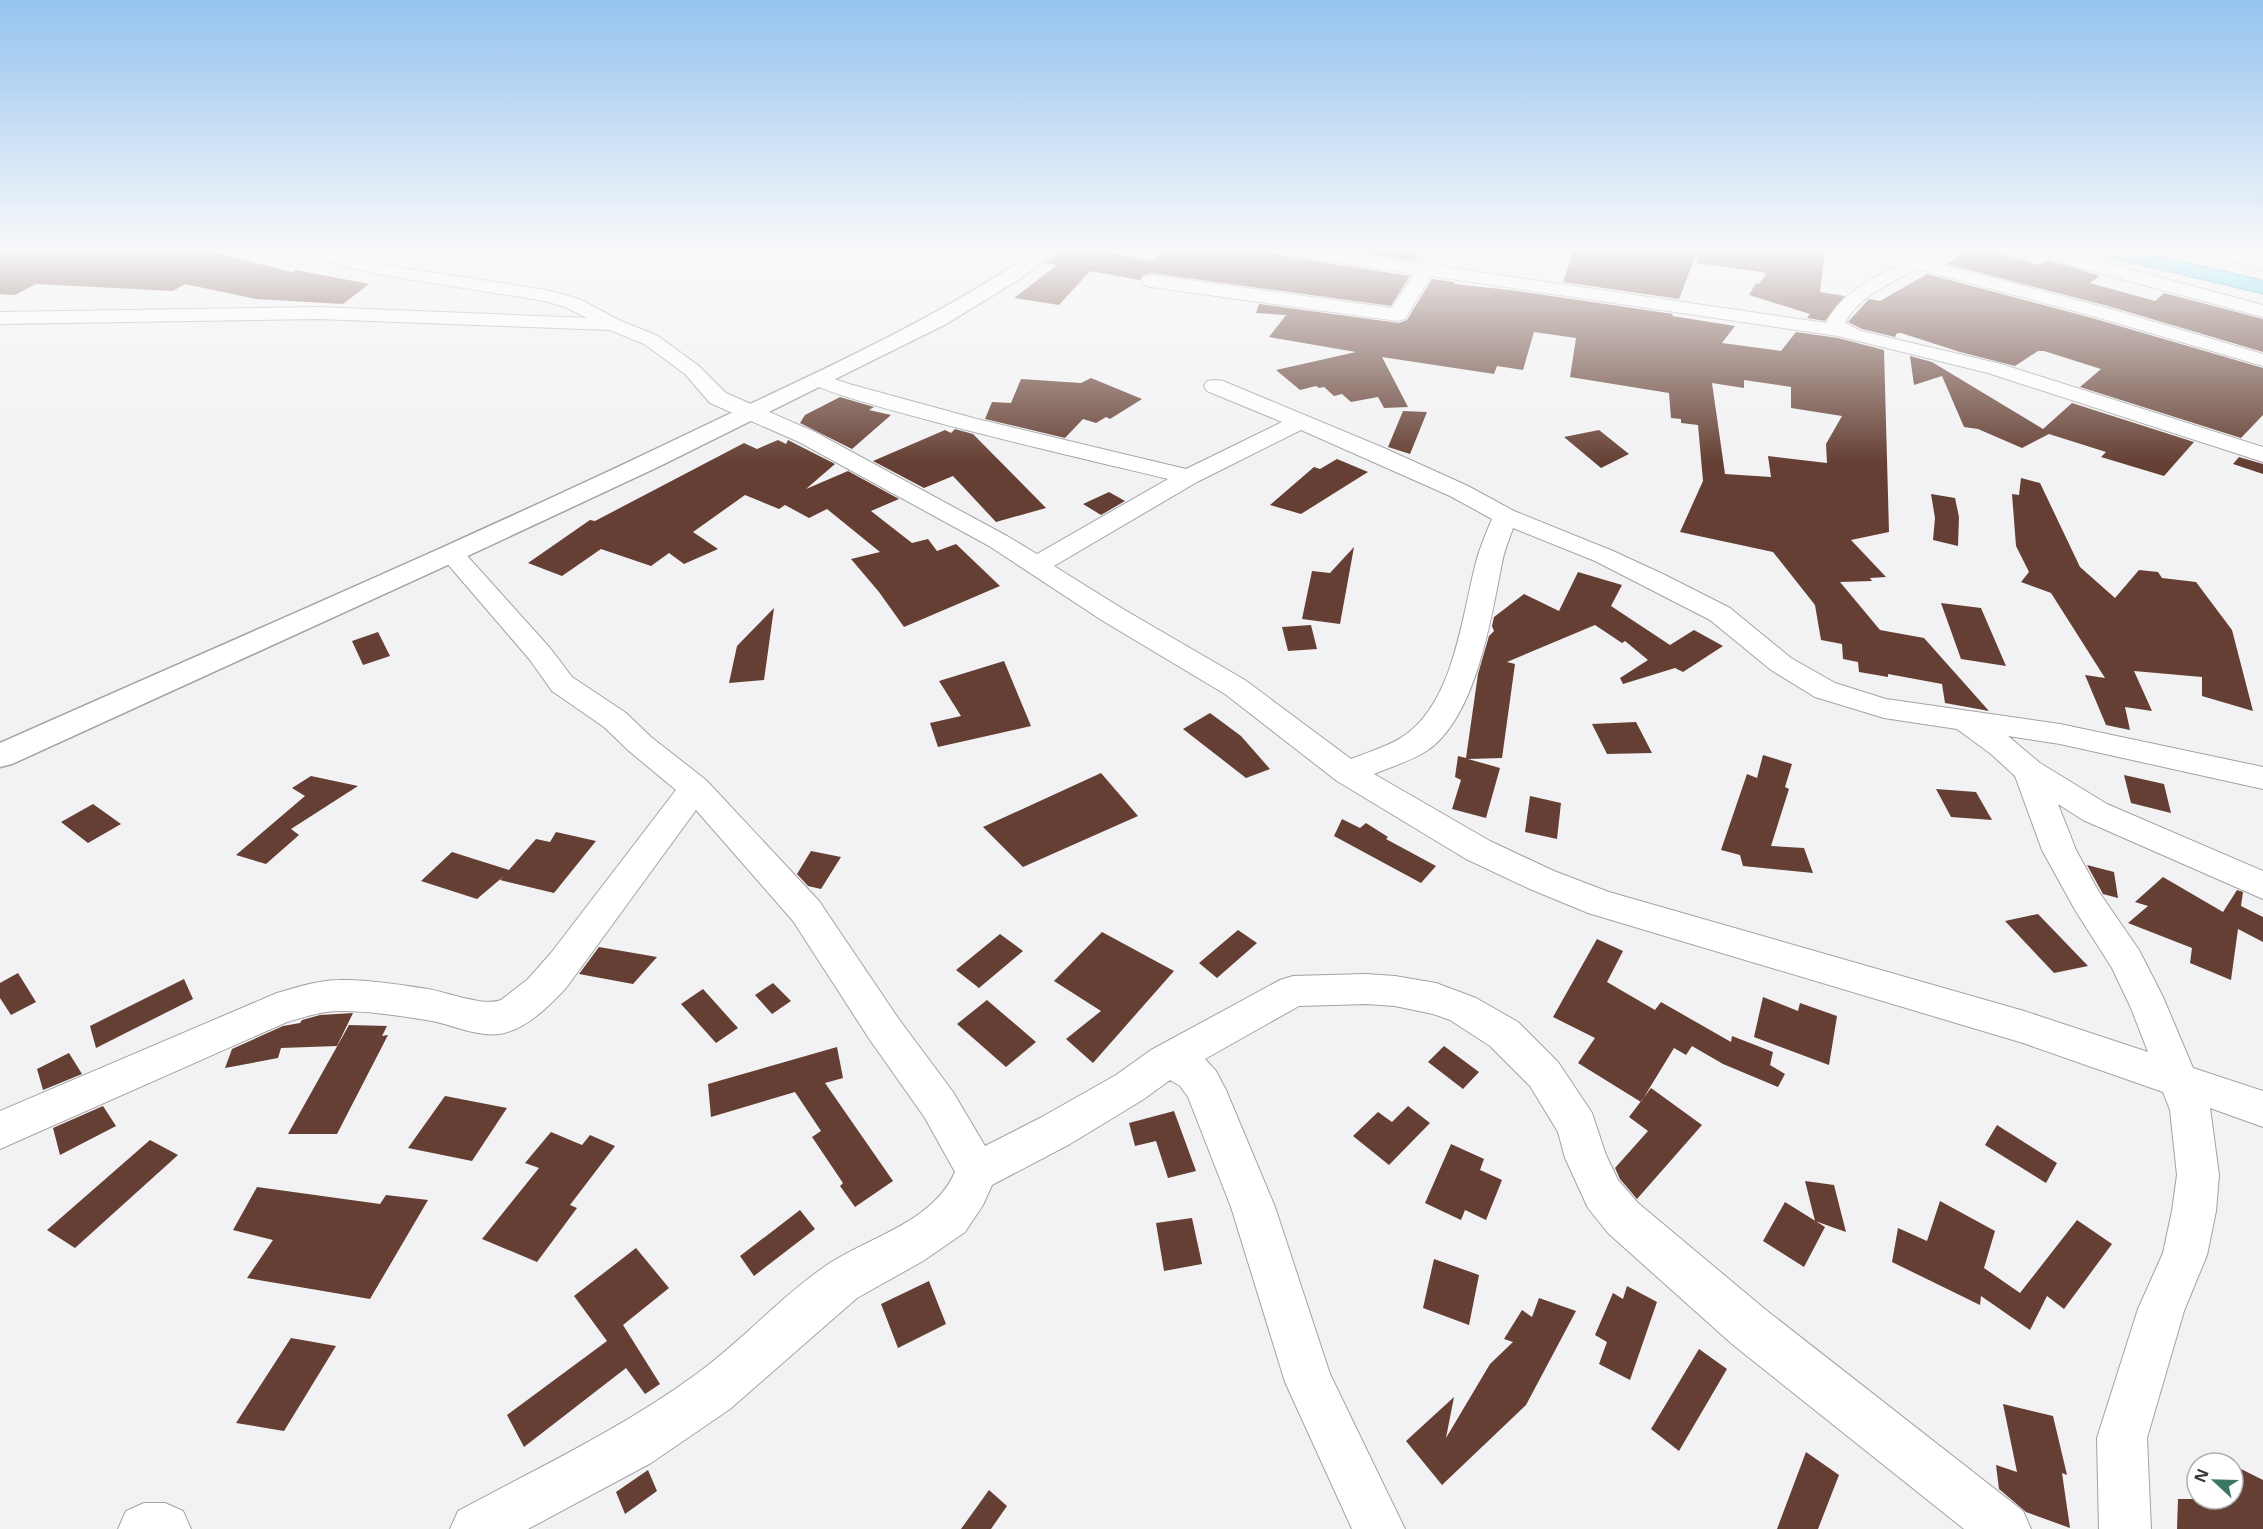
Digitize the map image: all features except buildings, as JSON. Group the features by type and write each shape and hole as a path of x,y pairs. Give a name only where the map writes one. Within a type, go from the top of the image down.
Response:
{"street":[{"path":"499,320 614,325"},
{"path":"606,320 651,340 693,370 718,398 807,437 1037,565 1113,615 1235,687 1348,773 1478,850 1542,880 1600,903 2024,1027 2177,1082 2263,1109"},
{"path":"0,756 606,485 934,320"},
{"path":"1768,320 1842,331 1878,342 1936,353 1994,368 2263,455"},
{"path":"1836,320 1835,324 1842,331"},
{"path":"2128,320 2263,360"},
{"path":"818,380 841,389 971,424 1189,477"},
{"path":"1215,386 1302,421 1459,491 1505,516 1604,556 1720,614 1781,664 1825,690 1884,708 2060,734 2263,778"},
{"path":"1037,565 1189,477 1302,421"},
{"path":"1348,773 1415,744 1435,726 1454,697 1483,598 1489,561 1505,516"},
{"path":"452,554 540,654 562,684 615,720 640,744 695,788 806,911 884,1029 939,1105 965,1147 976,1172"},
{"path":"1963,720 2002,747 2029,771 2095,812 2263,886"},
{"path":"2029,771 2060,850 2087,901 2127,960 2150,1008 2177,1082 2190,1110 2193,1130 2198,1175 2194,1211 2185,1255 2162,1309 2122,1438 2125,1529"},
{"path":"0,1130 277,1009 311,999 341,995 373,998 429,1005 483,1017 499,1018 513,1013 527,1002 567,960 695,788"},
{"path":"476,1529 633,1445 712,1392 841,1282 907,1246 950,1217 968,1191 976,1172 1055,1131 1130,1087 1165,1062 1293,991 1366,989 1395,991 1436,999 1463,1009 1504,1034 1544,1074 1577,1126 1586,1158 1603,1194 1623,1218 1749,1327 2005,1529"},
{"path":"1165,1062 1188,1068 1200,1077 1206,1090 1252,1207 1309,1382 1379,1529"},
{"path":"144,1529 165,1529"}]}
